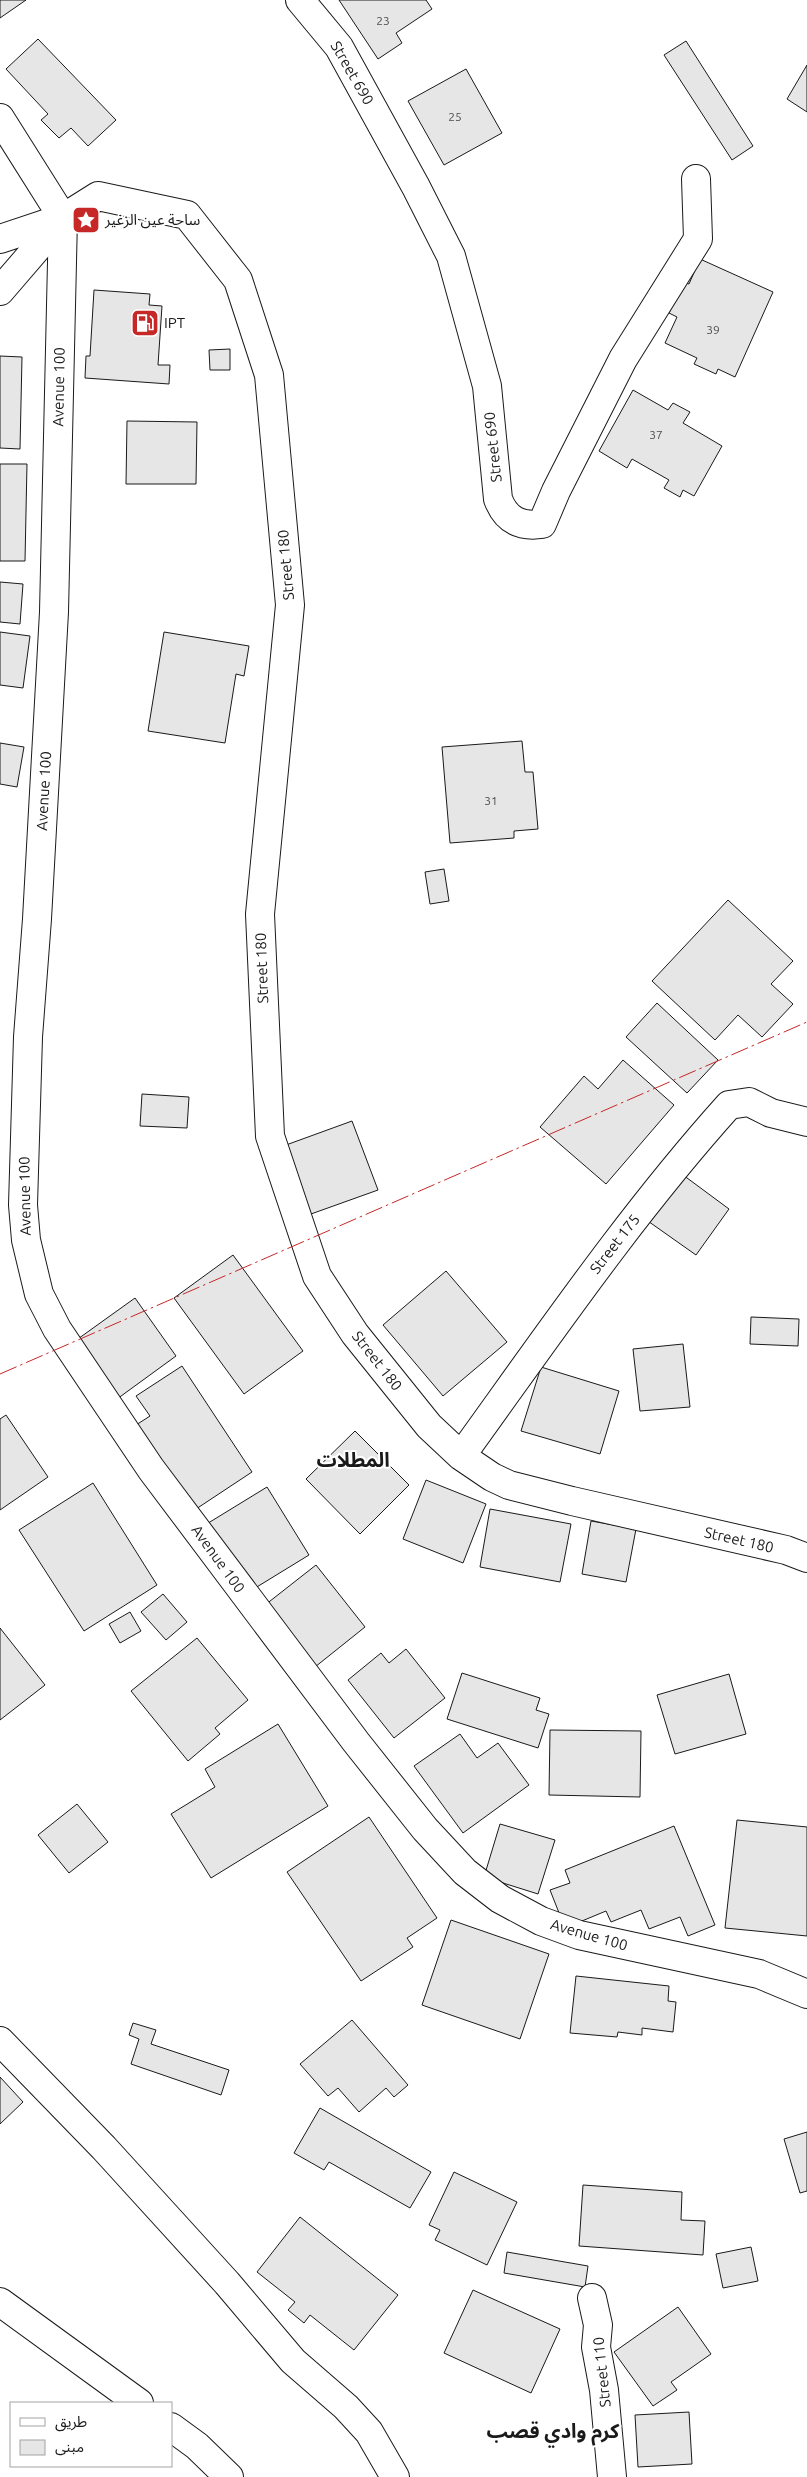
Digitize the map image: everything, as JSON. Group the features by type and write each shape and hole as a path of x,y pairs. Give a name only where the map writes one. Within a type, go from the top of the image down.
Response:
{"street":[{"name":"Street 690","path":"300,0 339,47 416,187 451,256 487,386 498,499 504,513 514,522 530,526 542,524 556,491 623,359 698,239 696,179"},
{"path":"0,118 63,218"},
{"name":"Street 180","path":"63,218 98,196 187,215 238,280 269,375 290,605 260,914 270,1136 316,1276 355,1334 423,1419 461,1456 492,1477 509,1485 610,1511 786,1550 807,1558"},
{"path":"0,239 63,218"},
{"path":"0,291 63,218"},
{"name":"Avenue 100","path":"63,218 54,612 37,919 28,1037 23,1205 26,1240 39,1294 57,1329 151,1469 356,1742 425,1829 465,1872 500,1899 541,1921 579,1935 759,1974 807,1994"},
{"name":"Street 175","path":"461,1456 586,1282 678,1163 729,1105 750,1102 771,1113 807,1122"},
{"path":"0,2041 104,2148 227,2283 293,2361 346,2407 363,2426 396,2477"},
{"name":"Street 110","path":"592,2298 598,2325 596,2347 604,2390 612,2477"},
{"path":"0,2302 138,2402"},
{"path":"172,2428 197,2446 229,2477"}],"building":[{"path":"0,0 26,0 0,18"},
{"path":"339,0 426,0 432,9 396,33 402,43 378,59"},
{"path":"38,39 116,120 88,146 71,128 59,138 41,120 48,114 6,69"},
{"path":"686,41 753,146 732,160 664,55"},
{"path":"807,65 807,112 787,99"},
{"path":"466,69 502,133 444,165 408,101"},
{"path":"700,259 773,292 735,377 718,369 716,374 694,364 697,358 665,343 677,317 669,313 683,282 689,284"},
{"path":"94,290 150,294 149,305 162,306 158,365 170,365 169,384 85,378 86,356 90,356"},
{"path":"230,349 230,370 210,370 209,350"},
{"path":"0,356 22,357 20,449 0,448"},
{"path":"633,390 668,410 673,403 690,412 683,423 722,446 694,496 683,490 680,497 664,488 669,480 632,459 627,468 599,451"},
{"path":"127,421 197,422 196,484 126,484"},
{"path":"0,464 27,464 25,561 0,561"},
{"path":"0,582 23,584 20,624 0,622"},
{"path":"0,632 30,636 23,688 0,685"},
{"path":"164,632 249,646 244,676 236,674 225,743 148,731"},
{"path":"522,741 525,772 533,772 538,829 514,831 514,838 450,843 442,747"},
{"path":"0,743 24,747 17,787 0,784"},
{"path":"444,869 449,901 430,904 425,872"},
{"path":"728,900 793,961 771,984 793,1004 762,1037 738,1015 715,1040 652,981"},
{"path":"657,1003 718,1060 687,1093 626,1037"},
{"path":"623,1060 674,1105 606,1184 540,1127 584,1076 598,1089"},
{"path":"142,1094 189,1097 187,1128 140,1126"},
{"path":"352,1121 378,1190 311,1214 286,1145"},
{"path":"679,1172 729,1209 696,1255 645,1219"},
{"path":"233,1255 303,1351 244,1394 174,1298"},
{"path":"446,1271 507,1342 443,1396 383,1325"},
{"path":"135,1298 176,1356 117,1399 75,1341"},
{"path":"751,1317 799,1319 798,1346 750,1344"},
{"path":"683,1344 690,1407 640,1411 633,1349"},
{"path":"182,1366 252,1472 193,1511 136,1425 150,1416 136,1396"},
{"path":"541,1367 619,1391 600,1454 521,1431"},
{"path":"6,1415 48,1477 0,1510 0,1419"},
{"path":"355,1431 409,1485 360,1534 306,1479"},
{"path":"426,1480 486,1504 463,1563 403,1539"},
{"path":"93,1483 157,1585 84,1631 19,1530"},
{"path":"267,1487 309,1555 247,1593 205,1525"},
{"path":"490,1509 571,1524 560,1582 480,1567"},
{"path":"591,1521 636,1529 626,1582 582,1574"},
{"path":"316,1565 365,1627 315,1667 265,1605"},
{"path":"163,1594 187,1622 166,1640 141,1612"},
{"path":"130,1612 141,1631 120,1643 109,1624"},
{"path":"0,1628 45,1685 0,1720"},
{"path":"197,1638 248,1700 215,1728 220,1734 188,1761 131,1691"},
{"path":"406,1649 445,1698 394,1738 348,1680 381,1653 389,1663"},
{"path":"462,1673 540,1698 536,1710 549,1714 538,1748 447,1719"},
{"path":"729,1674 746,1734 675,1754 657,1695"},
{"path":"278,1724 328,1806 211,1878 171,1814 215,1787 205,1769"},
{"path":"550,1730 641,1731 640,1797 549,1795"},
{"path":"460,1734 477,1758 498,1743 529,1785 463,1833 414,1766"},
{"path":"77,1804 108,1842 69,1873 38,1835"},
{"path":"369,1817 437,1918 407,1938 413,1947 361,1981 287,1872"},
{"path":"737,1820 807,1827 807,1936 725,1928"},
{"path":"500,1824 555,1840 538,1894 484,1877"},
{"path":"674,1826 715,1925 688,1936 680,1917 649,1929 641,1910 611,1922 606,1911 565,1928 550,1890 570,1883 565,1870"},
{"path":"451,1920 549,1954 520,2039 422,2005"},
{"path":"576,1976 669,1986 668,2001 676,2002 673,2032 642,2028 642,2035 618,2032 617,2037 570,2033"},
{"path":"352,2020 408,2085 394,2097 386,2088 359,2112 338,2088 328,2096 300,2064"},
{"path":"133,2023 156,2030 151,2044 229,2070 221,2095 131,2064 139,2039 129,2035"},
{"path":"0,2077 23,2102 0,2124"},
{"path":"320,2108 431,2172 410,2208 329,2162 324,2170 294,2153"},
{"path":"807,2132 807,2191 800,2193 784,2139"},
{"path":"454,2172 517,2202 487,2265 435,2240 440,2230 429,2225"},
{"path":"583,2185 682,2192 681,2220 705,2221 703,2255 579,2246"},
{"path":"300,2217 398,2295 354,2350 310,2315 304,2323 288,2310 295,2302 257,2272"},
{"path":"751,2247 758,2281 723,2288 716,2254"},
{"path":"507,2252 588,2266 585,2287 504,2273"},
{"path":"473,2290 560,2329 531,2393 444,2353"},
{"path":"678,2307 711,2354 671,2382 677,2390 653,2406 614,2352"},
{"path":"689,2412 692,2464 638,2467 635,2415"}],"power":[{"path":"0,1374 807,1022"}],"place":[{"name":"ساحة عين الزغير","path":"86,220"},
{"name":"IPT","path":"145,323"}],"district":[{"name":"المطلات","path":"353,1460"},
{"name":"كرم وادي قصب","path":"553,2431"}]}
